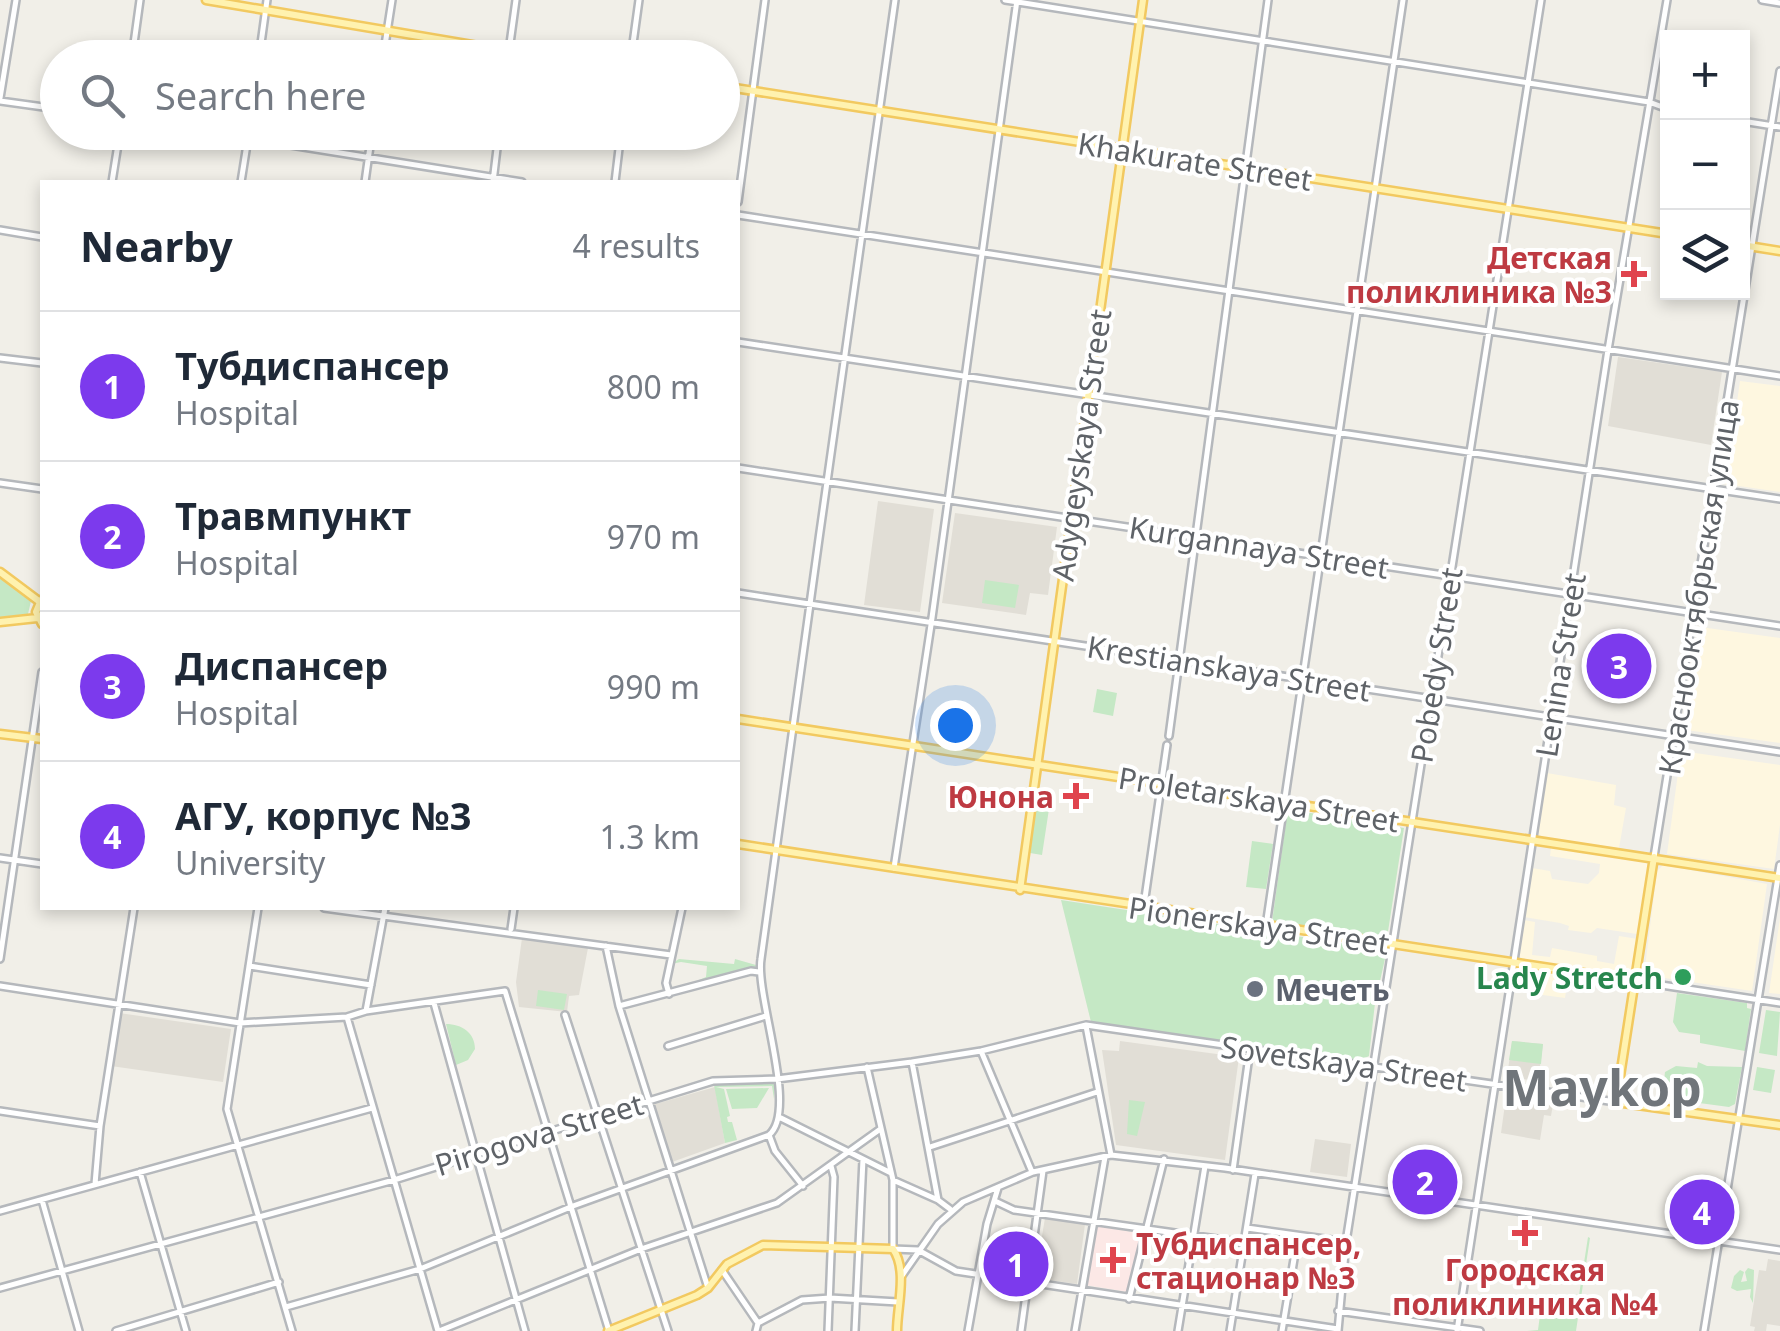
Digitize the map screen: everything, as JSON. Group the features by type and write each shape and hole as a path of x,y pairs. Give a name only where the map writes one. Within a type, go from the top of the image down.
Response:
{"main road":[{"path":"206,0 434,40"},
{"name":"Adygeyskaya Street","path":"1020,890 1143,0"},
{"name":"Khakurate Street","path":"740,88 1660,233"},
{"path":"1750,247 1780,250"},
{"path":"0,572 40,600"},
{"path":"0,622 40,621"},
{"name":"Proletarskaya Street","path":"740,720 1779,878"},
{"path":"0,734 38,738"},
{"name":"Pionerskaya Street","path":"740,844 1635,982"},
{"name":"Краснооктябрьская улица","path":"1616,1102 1654,857"},
{"name":"Sovetskaya Street","path":"1616,1102 1780,1124"},
{"path":"608,1331 708,1288 727,1264 763,1245 893,1249 901,1277 897,1331"}],"street":[{"path":"16,0 0,99 40,107"},
{"path":"134,40 140,0"},
{"path":"262,40 267,0"},
{"path":"386,40 392,0"},
{"path":"510,40 516,0"},
{"path":"633,40 639,0"},
{"path":"740,186 765,0"},
{"path":"286,1307 420,1269 573,1206 775,1131 779,1117 777,1079 759,972 895,0"},
{"path":"1005,0 1660,105"},
{"path":"1169,736 1268,0"},
{"path":"1266,926 1403,0"},
{"name":"Pobedy Street","path":"1338,1330 1346,1242 1372,1067 1540,0"},
{"name":"Lenina Street","path":"1457,1329 1608,350 1667,0"},
{"path":"1762,0 1780,3"},
{"path":"894,870 932,625 1017,1"},
{"name":"Краснооктябрьская улица","path":"1654,857 1780,71"},
{"path":"1750,122 1780,127"},
{"path":"112,180 117,150"},
{"path":"241,180 246,150"},
{"path":"329,150 494,180 497,150"},
{"path":"365,180 370,150"},
{"path":"615,180 619,150"},
{"path":"740,216 1780,376"},
{"path":"0,230 40,236"},
{"path":"740,342 1780,498"},
{"path":"0,358 40,363"},
{"name":"Kurgannaya Street","path":"740,468 1780,626"},
{"path":"0,483 40,490"},
{"name":"Krestianskaya Street","path":"740,593 1780,752"},
{"path":"0,959 38,738 40,705"},
{"path":"1144,908 1168,745"},
{"path":"0,858 40,864"},
{"path":"1704,1331 1780,865"},
{"path":"95,1184 100,1126 134,910"},
{"path":"258,910 227,1109 292,1331"},
{"path":"354,910 671,955"},
{"path":"511,931 514,910"},
{"path":"670,994 666,983 682,910"},
{"path":"366,1011 384,912"},
{"path":"606,946 619,1006 708,1288"},
{"path":"248,966 371,984"},
{"path":"619,1006 759,972"},
{"name":"Pionerskaya Street","path":"1635,982 1780,1003"},
{"path":"0,986 240,1023 347,1016 504,990 608,1331"},
{"path":"434,1003 525,1331"},
{"path":"565,1015 668,1331"},
{"path":"347,1016 438,1331 641,1249 777,1203 880,1129"},
{"path":"668,1046 768,1016"},
{"path":"1075,1331 1092,1220 1108,1156 1086,1025"},
{"name":"Sovetskaya Street","path":"1086,1025 1616,1102"},
{"name":"Pirogova Street","path":"0,1288 394,1180 714,1081 777,1079 912,1062 1086,1025"},
{"path":"1232,1170 1250,1049"},
{"path":"981,1050 1032,1172"},
{"path":"912,1062 938,1200"},
{"path":"867,1068 892,1176 893,1249 918,1250 949,1270 1338,1330"},
{"path":"930,1147 1097,1092"},
{"path":"0,1212 372,1108"},
{"path":"0,1111 100,1126"},
{"path":"779,1117 950,1209"},
{"path":"770,1135 775,1151 804,1186"},
{"path":"901,1277 950,1209 1032,1172 1108,1156 1164,1159 1780,1250"},
{"path":"855,1331 862,1159"},
{"path":"1129,1300 1164,1159"},
{"path":"828,1331 834,1177 831,1166"},
{"path":"1178,1331 1205,1166"},
{"path":"1021,1331 1043,1169"},
{"path":"140,1172 186,1331"},
{"path":"1230,1331 1255,1174"},
{"path":"968,1331 990,1210 998,1187"},
{"path":"42,1200 79,1331"},
{"path":"995,1201 1004,1207 1245,1242"},
{"path":"1247,1228 1346,1242"},
{"path":"1282,1331 1294,1258"},
{"path":"722,1270 758,1322 756,1331"},
{"path":"116,1331 279,1282"},
{"path":"758,1322 802,1300 898,1302"},
{"path":"1338,1310 1480,1331"}],"shaded area":[{"path":"1618,357 1722,372 1711,445 1608,426"},
{"path":"1740,381 1780,386 1780,492 1725,484"},
{"path":"878,501 934,509 920,612 864,605"},
{"path":"955,513 1057,527 1048,595 1030,593 1026,615 942,603"},
{"path":"1700,627 1780,638 1780,743 1686,730"},
{"path":"1596,639 1648,647 1642,693 1589,685"},
{"path":"1681,751 1780,765 1780,825 1774,869 1667,854"},
{"path":"1547,773 1616,785 1614,805 1626,808 1619,848 1538,834"},
{"path":"1551,848 1644,860 1648,865 1637,934 1597,928 1591,933 1568,930 1569,926 1560,923 1524,917 1532,868 1550,871 1552,879 1588,884 1599,873 1600,864 1550,856"},
{"path":"1663,865 1767,884 1752,991 1644,975 1657,871"},
{"path":"1780,918 1780,994 1769,993"},
{"path":"1524,920 1535,922 1532,955 1550,957 1552,948 1597,956 1597,961 1614,964 1619,936 1638,939 1630,976 1522,959 1518,955"},
{"path":"522,938 588,948 579,995 569,996 567,1012 519,1007 516,982"},
{"path":"1516,971 1568,976 1565,998 1513,991"},
{"path":"119,1013 231,1029 223,1082 111,1066"},
{"path":"1097,1016 1365,1061 1363,1070 1096,1027"},
{"path":"1120,1041 1239,1057 1225,1160 1116,1145 1102,1050 1119,1051"},
{"path":"1512,1041 1543,1044 1538,1081 1507,1077"},
{"path":"715,1087 725,1143 672,1162 652,1105"},
{"path":"1506,1097 1553,1104 1551,1116 1544,1115 1540,1140 1501,1133"},
{"path":"1315,1139 1351,1144 1347,1177 1310,1172"},
{"path":"1045,1218 1085,1224 1077,1284 1035,1278"},
{"name":"Тубдиспансер, стационар №3","path":"1095,1225 1142,1234 1128,1292 1086,1285"},
{"path":"1009,1249 1027,1252 1023,1279 1005,1276"},
{"path":"1768,1259 1780,1261 1780,1326 1767,1324 1766,1331 1754,1331 1755,1327 1750,1326 1759,1270 1766,1271"}],"green space":[{"path":"0,577 31,601 28,614 0,618"},
{"path":"985,580 1019,585 1015,608 982,603"},
{"path":"1097,689 1117,693 1113,716 1093,712"},
{"path":"1036,807 1049,809 1042,855 1030,853"},
{"path":"1292,810 1404,828 1387,938 1272,922 1287,814"},
{"path":"1252,841 1273,844 1266,889 1246,887"},
{"path":"1061,900 1387,950 1369,1056 1361,1060 1091,1022"},
{"path":"679,959 734,964 735,959 756,965 700,983 706,977 707,966 671,964"},
{"path":"538,990 567,994 564,1010 536,1006"},
{"path":"1677,993 1747,1003 1751,1009 1745,1051 1700,1043 1700,1035 1679,1032 1673,1022"},
{"path":"1766,1010 1780,1012 1777,1056 1759,1053"},
{"path":"446,1024 467,1030 473,1038 475,1049 468,1060 456,1065"},
{"path":"1512,1041 1543,1044 1541,1064 1509,1060"},
{"path":"1698,1062 1742,1067 1735,1104 1729,1107 1662,1098 1665,1072 1676,1066 1697,1068"},
{"path":"1757,1067 1775,1070 1771,1093 1753,1090"},
{"path":"714,1085 775,1085 774,1099 772,1086 716,1087 724,1089 728,1122 732,1122 737,1140 725,1143"},
{"path":"769,1088 757,1108 732,1109 726,1089"},
{"path":"1129,1100 1145,1102 1137,1136 1127,1134"},
{"path":"1588,1237 1576,1331 1527,1331 1538,1330 1542,1300 1565,1303 1567,1294 1579,1295"},
{"path":"1748,1268 1754,1270 1753,1303 1751,1289 1731,1288 1740,1270 1744,1272 1741,1282 1747,1281"}],"place":[{"name":"Детская поликлиника №3","path":"1634,274"},
{"name":"Диспансер","path":"1619,666"},
{"name":"Юнона","path":"1076,796"},
{"name":"Lady Stretch","path":"1683,977"},
{"name":"Мечеть","path":"1255,989"},
{"name":"Травмпункт","path":"1425,1182"},
{"name":"АГУ, корпус №3","path":"1702,1212"},
{"name":"Городская поликлиника №4","path":"1525,1233"},
{"name":"Тубдиспансер, стационар №3","path":"1113,1260"},
{"name":"Тубдиспансер","path":"1016,1264"}],"district":[{"name":"Maykop","path":"1602,1087"}]}
